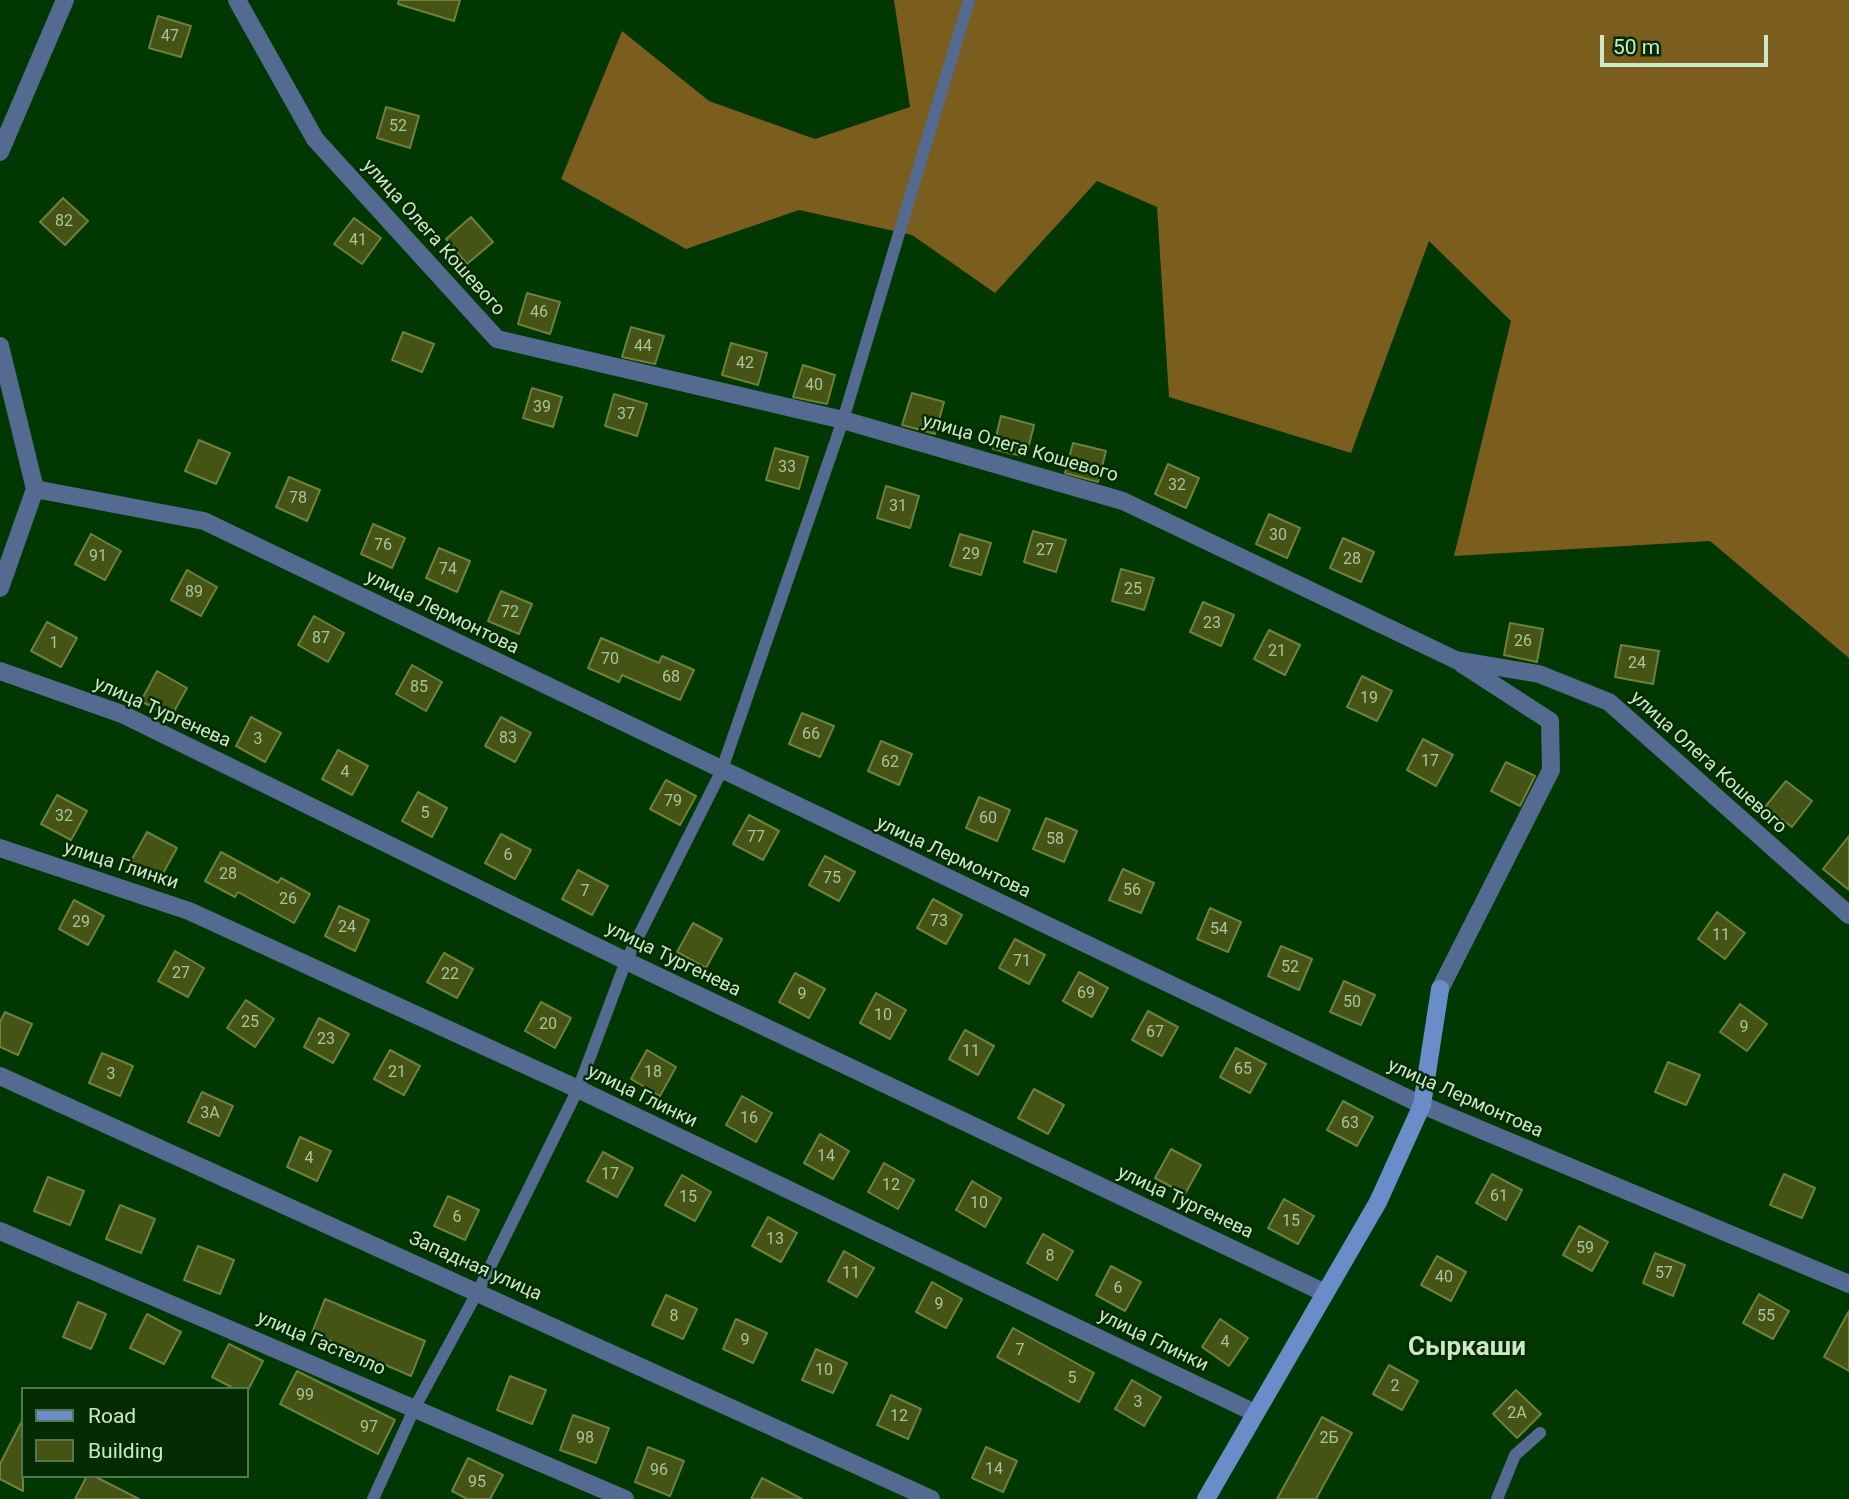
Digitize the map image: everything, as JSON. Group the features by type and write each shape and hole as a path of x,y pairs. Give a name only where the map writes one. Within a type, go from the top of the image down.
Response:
{"street":[{"path":"0,152 65,0"},
{"name":"улица Олега Кошевого","path":"237,0 315,139 497,339 843,420 1123,501 1456,660 1539,674 1609,702 1849,915"},
{"path":"0,345 35,489 0,588"},
{"name":"улица Лермонтова","path":"35,489 204,521 722,772 1422,1105 1849,1284"},
{"path":"1206,1499 1253,1412 1378,1202 1422,1105 1440,989 1551,770 1550,721 1456,660"},
{"name":"улица Тургенева","path":"0,671 122,714 626,961 1325,1293"},
{"name":"улица Глинки","path":"0,848 189,911 578,1089 1253,1412"},
{"name":"Западная улица","path":"0,1076 931,1499"},
{"name":"улица Гастелло","path":"0,1231 625,1499"}],"lane":[{"path":"373,1499 415,1407 478,1291 578,1089 626,961 722,772 843,420 969,0"},
{"path":"1497,1499 1515,1455 1540,1433"}],"shaded area":[{"path":"894,0 1849,0 1849,658 1710,541 1454,556 1511,321 1429,241 1351,453 1169,397 1157,207 1097,181 995,293 912,235 799,210 686,249 561,179 622,31 709,101 815,139 910,107"}],"building":[{"path":"399,0 460,0 454,21 398,4"},
{"path":"158,16 191,26 181,57 149,48"},
{"path":"386,107 419,116 410,148 377,138"},
{"path":"63,198 88,221 65,245 40,222"},
{"path":"471,217 493,242 467,264 446,239"},
{"path":"354,218 381,238 362,264 334,244"},
{"path":"527,293 560,302 550,334 518,324"},
{"path":"631,327 664,336 655,364 622,357"},
{"path":"403,332 434,344 422,372 392,360"},
{"path":"731,343 767,353 758,385 722,375"},
{"path":"803,365 835,375 827,404 793,397"},
{"path":"532,388 562,397 553,427 523,418"},
{"path":"912,393 944,402 935,434 902,425"},
{"path":"614,394 647,404 637,436 605,426"},
{"path":"1001,416 1034,425 1026,457 993,449"},
{"path":"199,440 230,453 216,484 185,471"},
{"path":"1073,443 1106,451 1098,482 1065,473"},
{"path":"775,448 808,457 799,489 766,480"},
{"path":"1168,464 1199,478 1186,508 1155,494"},
{"path":"289,477 320,490 307,521 276,507"},
{"path":"886,486 919,496 910,528 877,518"},
{"path":"1269,514 1300,528 1287,558 1256,544"},
{"path":"373,524 405,538 392,568 361,554"},
{"path":"1033,531 1066,540 1056,572 1024,562"},
{"path":"91,534 121,551 105,580 75,564"},
{"path":"960,534 991,543 981,575 950,566"},
{"path":"1343,538 1374,552 1361,582 1330,568"},
{"path":"439,548 470,561 457,592 426,578"},
{"path":"1121,569 1154,578 1144,610 1112,601"},
{"path":"187,570 217,587 201,616 171,600"},
{"path":"501,591 532,604 519,634 488,621"},
{"path":"1203,602 1234,615 1221,646 1190,632"},
{"path":"314,616 344,633 328,662 298,645"},
{"path":"47,622 77,638 61,667 31,651"},
{"path":"1510,623 1543,629 1537,662 1504,655"},
{"path":"1269,630 1300,645 1285,675 1254,659"},
{"path":"601,638 659,663 662,656 694,670 680,700 622,675 619,682 588,668"},
{"path":"1621,645 1659,651 1653,684 1615,677"},
{"path":"412,665 442,682 426,711 396,694"},
{"path":"157,671 187,688 171,717 141,701"},
{"path":"1362,676 1392,691 1377,721 1347,707"},
{"path":"802,713 834,726 820,757 789,744"},
{"path":"251,717 281,733 265,762 236,746"},
{"path":"501,717 531,733 515,762 485,746"},
{"path":"1423,739 1453,755 1436,786 1407,770"},
{"path":"881,741 912,754 899,785 868,771"},
{"path":"338,750 368,766 352,795 322,779"},
{"path":"1506,762 1535,776 1520,806 1491,791"},
{"path":"666,780 696,796 680,825 650,809"},
{"path":"1786,781 1812,801 1792,827 1765,807"},
{"path":"418,792 447,808 432,837 402,821"},
{"path":"57,795 87,811 71,840 41,824"},
{"path":"979,797 1010,810 997,841 966,828"},
{"path":"749,815 779,831 763,860 733,844"},
{"path":"1046,818 1077,831 1064,862 1033,849"},
{"path":"147,832 177,848 161,877 131,861"},
{"path":"501,834 531,850 515,879 485,863"},
{"path":"1849,836 1849,890 1823,869"},
{"path":"221,852 278,883 281,878 310,894 294,923 238,892 235,897 205,881"},
{"path":"825,856 855,872 839,901 809,885"},
{"path":"1123,869 1154,883 1141,913 1109,900"},
{"path":"578,870 608,886 592,915 562,899"},
{"path":"933,899 962,915 946,944 917,928"},
{"path":"74,900 104,916 88,945 59,929"},
{"path":"339,906 369,920 355,951 325,936"},
{"path":"1210,908 1241,922 1228,952 1197,939"},
{"path":"1717,912 1745,933 1725,959 1698,939"},
{"path":"693,923 722,939 706,968 677,952"},
{"path":"1015,939 1045,955 1029,984 999,968"},
{"path":"1281,946 1312,959 1299,990 1268,976"},
{"path":"175,951 204,968 188,997 158,981"},
{"path":"444,953 473,969 457,998 427,982"},
{"path":"1079,972 1108,988 1092,1017 1063,1001"},
{"path":"795,973 825,989 809,1018 779,1002"},
{"path":"1344,981 1375,995 1361,1025 1330,1012"},
{"path":"876,993 906,1010 890,1039 860,1023"},
{"path":"246,1000 274,1019 255,1047 227,1028"},
{"path":"541,1002 571,1018 555,1048 525,1031"},
{"path":"1740,1004 1767,1024 1747,1051 1720,1032"},
{"path":"1148,1011 1178,1027 1162,1056 1132,1040"},
{"path":"5,1012 32,1024 18,1055 0,1047 0,1022"},
{"path":"319,1018 349,1034 333,1063 304,1047"},
{"path":"965,1030 994,1046 978,1075 949,1059"},
{"path":"1236,1048 1266,1064 1250,1093 1220,1077"},
{"path":"390,1050 420,1066 404,1095 374,1079"},
{"path":"647,1050 676,1067 660,1096 631,1079"},
{"path":"102,1053 133,1066 120,1096 89,1083"},
{"path":"1668,1062 1700,1075 1686,1105 1655,1092"},
{"path":"1034,1089 1064,1105 1048,1134 1018,1118"},
{"path":"202,1092 233,1106 219,1136 188,1122"},
{"path":"742,1096 772,1113 756,1142 726,1125"},
{"path":"1343,1101 1373,1117 1357,1146 1327,1130"},
{"path":"820,1134 849,1151 833,1179 804,1163"},
{"path":"300,1137 331,1151 317,1181 287,1167"},
{"path":"1171,1149 1201,1165 1185,1194 1155,1178"},
{"path":"603,1152 633,1168 617,1197 587,1181"},
{"path":"884,1163 914,1180 898,1209 868,1192"},
{"path":"1492,1174 1522,1190 1506,1220 1476,1203"},
{"path":"1784,1174 1815,1188 1802,1218 1770,1205"},
{"path":"682,1175 711,1192 695,1221 665,1205"},
{"path":"48,1177 84,1191 70,1225 34,1211"},
{"path":"972,1181 1001,1198 985,1227 956,1210"},
{"path":"448,1196 479,1210 465,1240 434,1226"},
{"path":"1284,1199 1314,1216 1298,1244 1268,1228"},
{"path":"120,1205 155,1219 141,1253 106,1239"},
{"path":"768,1217 797,1233 781,1262 752,1246"},
{"path":"1579,1226 1608,1242 1592,1271 1563,1255"},
{"path":"1043,1234 1073,1251 1057,1280 1027,1263"},
{"path":"198,1246 234,1260 220,1294 184,1280"},
{"path":"844,1251 874,1268 857,1297 828,1281"},
{"path":"1655,1253 1685,1265 1673,1296 1643,1283"},
{"path":"1437,1256 1466,1272 1451,1301 1421,1285"},
{"path":"1111,1266 1141,1282 1125,1311 1096,1295"},
{"path":"932,1282 962,1299 946,1328 916,1312"},
{"path":"1759,1294 1789,1311 1773,1339 1743,1323"},
{"path":"666,1295 697,1309 683,1339 652,1325"},
{"path":"325,1299 425,1341 411,1376 312,1333"},
{"path":"78,1302 106,1314 91,1349 63,1337"},
{"path":"1849,1311 1849,1371 1824,1357"},
{"path":"147,1314 181,1332 164,1364 130,1348"},
{"path":"736,1319 767,1333 753,1363 723,1349"},
{"path":"1220,1319 1248,1338 1229,1366 1202,1347"},
{"path":"1013,1328 1094,1373 1079,1402 997,1357"},
{"path":"229,1344 263,1361 248,1390 248,1387 231,1387 212,1377"},
{"path":"816,1349 847,1363 833,1393 802,1380"},
{"path":"1389,1365 1418,1381 1402,1410 1373,1394"},
{"path":"297,1371 395,1420 378,1454 280,1404"},
{"path":"510,1376 546,1390 532,1424 497,1410"},
{"path":"1132,1380 1161,1397 1144,1426 1115,1409"},
{"path":"1516,1390 1541,1414 1517,1438 1493,1414"},
{"path":"891,1395 921,1409 908,1439 877,1425"},
{"path":"573,1415 609,1428 596,1463 560,1450"},
{"path":"1322,1417 1352,1433 1316,1499 1277,1499"},
{"path":"21,1423 23,1491 0,1479 0,1464"},
{"path":"648,1447 684,1461 670,1496 635,1482"},
{"path":"986,1447 1017,1461 1003,1492 972,1478"},
{"path":"468,1458 503,1475 490,1499 467,1499 452,1491"},
{"path":"86,1478 98,1478 139,1499 75,1499"},
{"path":"762,1478 802,1499 751,1499"}],"district":[{"name":"Сыркаши","path":"1467,1348"}]}
